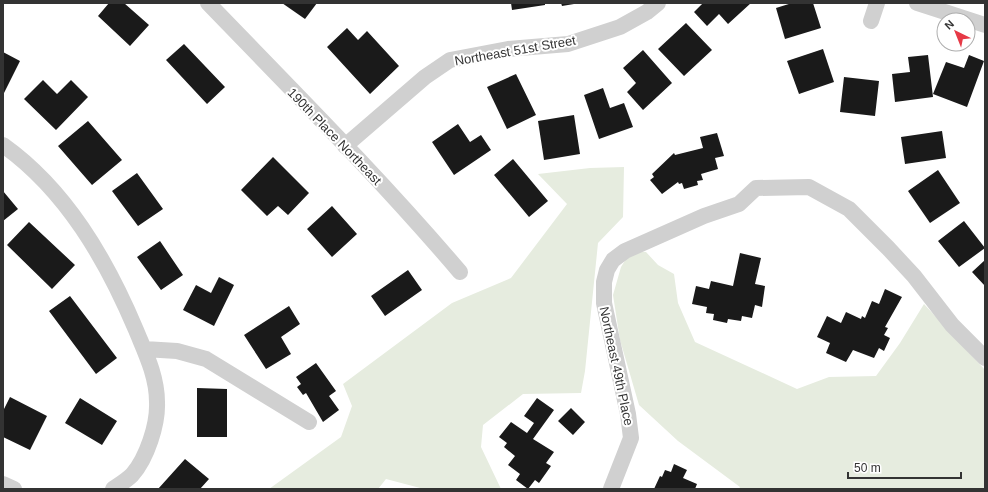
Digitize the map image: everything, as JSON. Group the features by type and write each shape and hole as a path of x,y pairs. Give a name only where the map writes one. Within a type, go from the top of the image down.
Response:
{"street":[{"name":"190th Place Northeast","path":"208,3 425,231 460,272"},
{"name":"Northeast 51st Street","path":"345,146 425,77 450,60 508,49 568,44 620,27 647,12 658,3"},
{"path":"871,21 877,3"},
{"path":"918,3 985,26"},
{"path":"3,145 19,156 48,184 94,244 119,290 152,369 158,402 150,445 132,475 112,489"},
{"name":"Northeast 49th Place","path":"611,489 631,438 628,414 604,303 604,282 607,270 613,260 625,251 704,216 739,204 756,188 809,187 849,209 860,218 894,254 952,325 985,358"},
{"path":"144,350 177,351 206,359 309,422"},
{"path":"3,484 14,489"}],"shaded area":[{"path":"624,167 623,217 598,243 585,371 581,393 523,394 483,425 481,447 501,489 424,489 386,479 378,489 269,489 341,437 352,406 343,384 452,303 511,278 567,204 538,174 590,168"},
{"path":"631,251 646,252 658,265 674,274 678,303 695,342 797,389 829,377 876,376 900,343 924,304 985,370 985,489 739,489 740,487 678,441 639,405 620,340 613,295 621,267"}],"building":[{"path":"109,3 124,3 149,25 130,46 98,16"},
{"path":"282,3 317,3 305,19"},
{"path":"511,3 545,3 545,5 512,10"},
{"path":"561,3 574,3 574,4 562,6"},
{"path":"703,3 751,3 728,24 719,14 707,26 694,12"},
{"path":"792,3 813,3 821,28 785,39 776,8"},
{"path":"686,23 712,50 684,76 658,49"},
{"path":"347,28 358,40 367,31 399,66 370,94 327,47"},
{"path":"184,44 225,87 207,104 166,60"},
{"path":"823,49 834,82 799,94 787,61"},
{"path":"643,50 672,83 643,110 627,92 636,83 623,68"},
{"path":"3,52 20,61 3,95"},
{"path":"928,55 933,97 895,102 892,74 910,72 908,57"},
{"path":"969,55 984,61 967,107 933,94 946,62 964,68"},
{"path":"516,74 536,115 507,129 487,87"},
{"path":"844,77 879,81 875,116 840,112"},
{"path":"43,80 57,94 71,80 88,97 56,130 24,99"},
{"path":"603,88 610,108 624,103 633,127 599,139 584,95"},
{"path":"574,115 580,154 544,160 538,121"},
{"path":"88,121 122,160 92,185 58,146"},
{"path":"458,124 470,142 481,135 491,150 454,175 432,142"},
{"path":"942,131 946,158 905,164 901,137"},
{"path":"717,133 724,156 715,158 718,169 701,174 703,180 697,181 698,185 684,189 682,183 679,184 678,182 662,194 650,180 654,177 652,174 674,153 675,155 703,148 700,137"},
{"path":"273,157 309,193 288,215 278,206 267,216 241,190"},
{"path":"513,159 548,201 529,217 494,175"},
{"path":"938,170 960,203 930,223 908,191"},
{"path":"137,173 163,209 138,226 112,191"},
{"path":"3,191 18,209 3,221"},
{"path":"332,206 357,234 332,257 307,229"},
{"path":"964,221 985,248 959,267 938,241"},
{"path":"29,222 75,265 52,289 7,245"},
{"path":"160,241 183,275 161,290 137,257"},
{"path":"740,253 761,258 755,284 765,286 762,307 755,305 752,318 742,316 741,321 728,319 727,323 713,320 714,314 706,313 707,307 692,304 696,286 709,289 711,281 733,286"},
{"path":"985,260 985,286 972,272"},
{"path":"408,270 422,290 385,316 371,296"},
{"path":"219,277 234,285 214,326 183,310 196,285 211,293"},
{"path":"885,289 902,297 885,327 888,328 884,335 890,338 884,351 879,348 874,358 853,350 846,362 826,353 830,343 817,337 827,316 841,323 846,312 861,319 862,316 865,318 872,301 879,304"},
{"path":"70,296 117,358 96,374 49,311"},
{"path":"289,306 300,324 281,337 291,354 266,369 244,335"},
{"path":"316,363 336,391 329,396 339,410 323,422 306,393 303,395 297,387 301,384 296,377"},
{"path":"197,388 227,389 227,437 197,437"},
{"path":"10,397 47,416 30,450 3,437 3,411"},
{"path":"80,398 117,421 102,445 65,423"},
{"path":"537,398 554,410 533,439 554,452 546,463 551,466 539,483 535,480 528,489 516,480 520,474 508,465 515,456 504,447 507,443 499,437 511,422 527,433 534,423 524,416"},
{"path":"571,408 585,422 573,435 558,421"},
{"path":"185,459 209,479 200,489 158,489"},
{"path":"674,464 687,470 683,478 697,484 695,489 654,489 660,476 662,477 665,470 671,472"}]}
